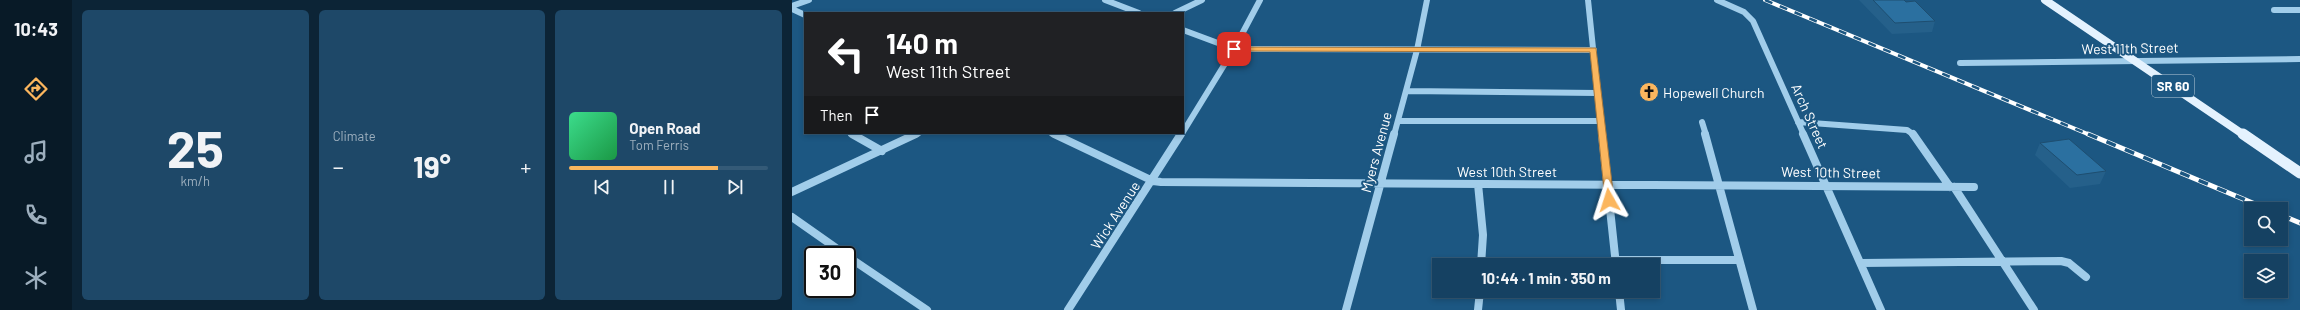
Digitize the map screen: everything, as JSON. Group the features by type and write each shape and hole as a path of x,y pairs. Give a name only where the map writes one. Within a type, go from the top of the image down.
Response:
{"main road":[{"name":"SR 60","path":"2045,0 2300,173"}],"street":[{"path":"792,7 809,0"},
{"path":"1106,0 1136,12"},
{"path":"1177,12 1202,0"},
{"name":"Wick Avenue","path":"1184,130 1234,49 1260,0"},
{"name":"Myers Avenue","path":"1346,310 1417,50 1427,0"},
{"path":"1588,0 1616,258"},
{"name":"Arch Street","path":"1717,0 1744,12 1753,21 1827,185 1881,310"},
{"path":"792,7 804,14"},
{"path":"2274,10 2300,10"},
{"path":"1184,30 1234,49 1594,50"},
{"name":"West 11th Street","path":"1960,63 2132,59 2300,59"},
{"path":"1406,91 1598,94"},
{"path":"1398,121 1601,121"},
{"path":"1702,122 1753,310"},
{"path":"1798,122 1895,128 1907,130 1913,134 1952,187 2034,310"},
{"path":"852,134 882,151"},
{"path":"792,192 917,134"},
{"name":"West 10th Street","path":"1053,134 1153,181 1381,184 1827,185 1974,188"},
{"name":"Wick Avenue","path":"1068,310 1153,181 1182,134"},
{"path":"1478,184 1482,235 1481,258"},
{"path":"792,217 832,246"},
{"path":"1660,261 1739,260"},
{"path":"1861,263 2061,261 2069,263 2086,277"},
{"path":"856,263 927,310"},
{"path":"1478,310 1479,298"},
{"path":"1620,298 1621,310"}],"building":[{"path":"1873,0 1904,0 1906,2 1915,1 1935,21 1895,23"},
{"path":"2069,139 2106,171 2077,175 2040,143"}],"railway":[{"path":"1765,0 2090,135"},
{"path":"2088,134 2250,202"},
{"path":"2288,218 2300,223"}],"place":[{"name":"Hopewell Church","path":"1649,92"}],"route":[{"path":"1234,49 1594,50 1609,200"}]}
